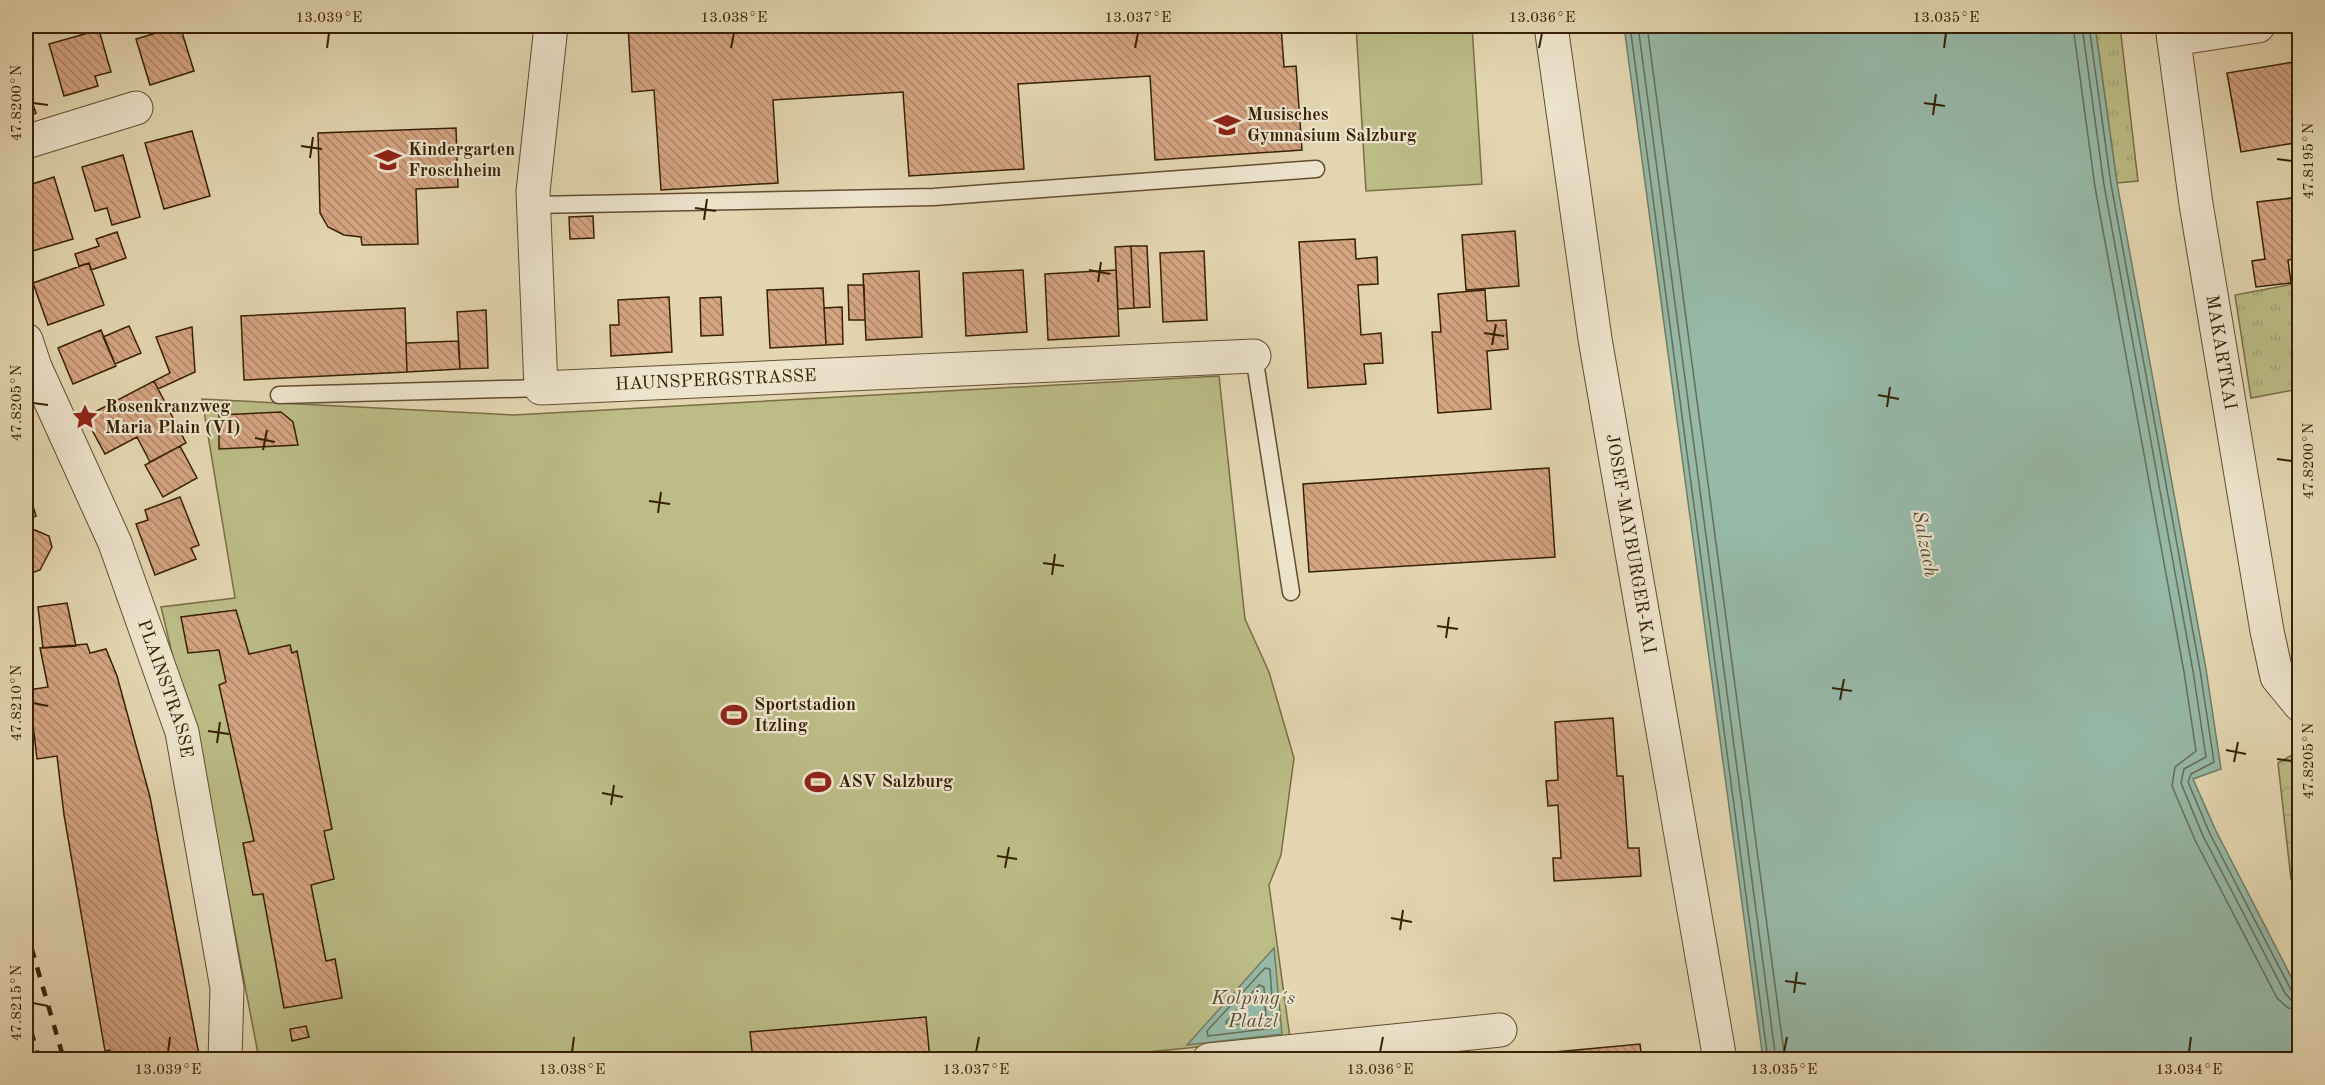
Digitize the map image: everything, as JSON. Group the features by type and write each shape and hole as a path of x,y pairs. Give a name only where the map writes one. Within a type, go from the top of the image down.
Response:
{"street":[{"path":"541,388 533,205 551,26"},
{"name":"JOSEF-MAYBURGER-KAI","path":"1551,26 1595,339 1720,1059"},
{"path":"2173,32 2258,26"},
{"name":"MAKARTKAI","path":"2173,32 2196,204 2266,632 2277,678 2300,705"},
{"path":"26,142 136,108"},
{"name":"PLAINSTRASSE","path":"26,340 35,368 115,543 182,732 227,988 225,1059"},
{"name":"HAUNSPERGSTRASSE","path":"541,388 1254,356"},
{"path":"1209,1059 1500,1030"}],"lane":[{"path":"533,205 934,197 1316,169"},
{"path":"1254,356 1291,592"},
{"path":"279,395 541,388"}],"green space":[{"path":"1356,26 1472,26 1482,184 1366,191"},
{"path":"2095,26 2120,26 2138,181 2117,183"},
{"path":"2299,283 2299,389 2251,398 2235,295"},
{"name":"Sportstadion Itzling","path":"1219,376 1245,619 1269,672 1294,758 1281,855 1269,885 1290,1038 1066,1060 259,1059 220,855 161,607 235,598 202,399 514,415"},
{"path":"2299,751 2299,894 2291,879 2278,763"}],"water":[{"name":"Salzach","path":"1624,26 2095,26 2117,183 2206,669 2221,769 2193,779 2216,831 2299,992 2299,1059 1763,1059"},
{"name":"Kolping´s Platzl","path":"1274,948 1282,1034 1187,1045"}],"building":[{"path":"180,26 194,71 150,85 136,39"},
{"path":"267,26 328,26 267,27"},
{"name":"Musisches Gymnasium Salzburg","path":"628,26 1281,26 1284,67 1296,66 1302,150 1155,160 1150,76 1018,84 1024,169 909,176 903,92 773,100 778,183 661,190 654,90 632,92"},
{"path":"99,30 111,72 95,76 98,86 64,96 49,44"},
{"path":"2300,61 2300,142 2241,152 2227,73"},
{"path":"26,86 36,113 26,117"},
{"name":"Kindergarten Froschheim","path":"456,128 458,187 416,189 418,244 362,245 361,237 344,235 328,227 320,213 318,133"},
{"path":"192,131 210,196 164,209 145,143"},
{"path":"123,155 140,217 112,225 107,208 95,211 82,167"},
{"path":"54,177 73,239 26,253 26,186"},
{"path":"2300,197 2300,258 2288,260 2291,283 2256,287 2252,261 2265,259 2257,202"},
{"path":"593,216 594,238 570,239 569,217"},
{"path":"1515,231 1519,286 1466,290 1462,235"},
{"path":"117,232 126,258 91,270 89,263 79,266 75,254 99,246 96,239"},
{"path":"1355,239 1356,259 1377,257 1378,284 1358,285 1361,335 1381,333 1383,363 1364,364 1366,384 1308,388 1299,242"},
{"path":"1131,246 1147,246 1150,307 1134,308"},
{"path":"1131,246 1134,308 1118,309 1115,247"},
{"path":"1204,251 1207,320 1163,322 1160,253"},
{"path":"89,263 104,305 48,325 33,283"},
{"path":"1023,270 1027,332 966,336 963,273"},
{"path":"1116,270 1119,336 1048,340 1045,274"},
{"path":"919,271 922,337 866,340 863,274"},
{"path":"848,285 864,285 865,320 849,320"},
{"path":"823,288 826,345 770,348 767,290"},
{"path":"1485,290 1487,321 1506,320 1508,349 1487,351 1491,409 1438,413 1432,332 1441,332 1438,294"},
{"path":"669,297 672,352 611,356 610,325 619,325 618,300"},
{"path":"721,297 723,335 701,336 700,298"},
{"path":"842,307 843,344 826,345 824,308"},
{"path":"405,308 407,372 244,380 241,316"},
{"path":"486,310 488,368 460,369 457,312"},
{"path":"129,326 141,353 115,364 103,337"},
{"path":"192,327 195,372 158,389 154,381 170,373 156,337"},
{"path":"101,330 116,366 73,384 58,348"},
{"path":"458,341 460,369 407,372 406,343"},
{"path":"154,381 186,443 150,462 137,437 105,454 85,417"},
{"path":"281,412 293,422 298,445 219,449 219,415"},
{"path":"180,446 197,478 163,497 145,465"},
{"path":"1549,468 1555,557 1309,572 1303,484"},
{"path":"26,483 36,516 26,520"},
{"path":"180,497 199,545 191,548 196,559 155,575 136,524 148,520 145,510"},
{"path":"35,530 49,536 52,547 40,570 26,575 26,533"},
{"path":"67,603 76,646 43,648 38,607"},
{"path":"236,610 249,654 290,645 292,653 297,651 332,829 324,831 334,879 311,885 326,961 335,959 342,998 284,1008 263,894 253,895 243,843 254,841 219,685 226,682 219,650 188,653 181,617"},
{"path":"87,644 90,653 106,649 117,676 150,797 200,1060 113,1060 110,1050 105,1051 64,815 57,756 37,759 29,690 48,687 40,648"},
{"path":"1613,718 1617,776 1623,776 1628,848 1639,848 1641,876 1554,881 1553,858 1561,858 1558,805 1548,806 1546,781 1558,780 1555,722"},
{"path":"926,1017 930,1060 753,1060 750,1032"},
{"path":"306,1026 309,1037 292,1041 290,1029"},
{"path":"1640,1044 1642,1060 1556,1060 1555,1052"}],"railway":[{"path":"26,929 64,1060"},
{"path":"26,1012 39,1060"}],"place":[{"name":"Musisches Gymnasium Salzburg","path":"1227,125"},
{"name":"Kindergarten Froschheim","path":"388,160"},
{"name":"Rosenkranzweg Maria Plain (VI)","path":"85,417"},
{"name":"Sportstadion Itzling","path":"734,715"},
{"name":"ASV Salzburg","path":"818,782"}]}
